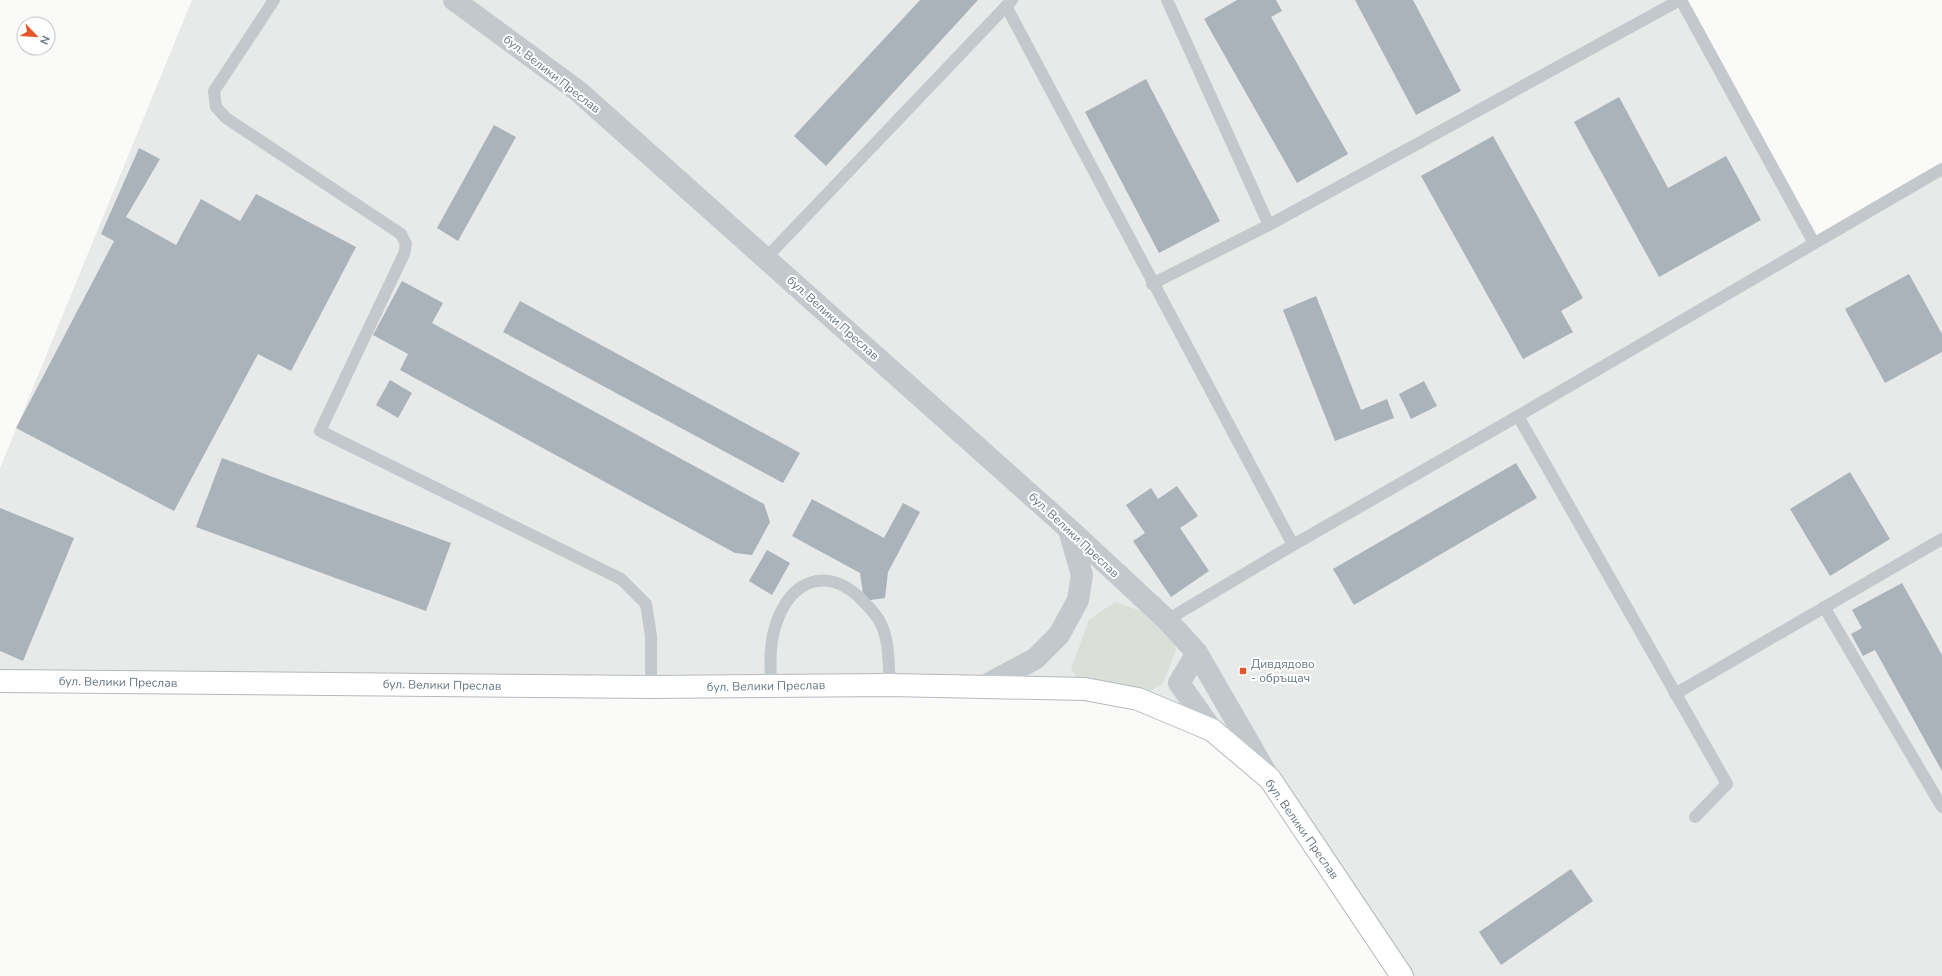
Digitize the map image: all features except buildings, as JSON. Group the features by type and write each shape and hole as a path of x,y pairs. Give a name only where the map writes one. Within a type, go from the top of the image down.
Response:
{"main road":[{"name":"бул. Велики Преслав","path":"0,681 651,687 771,685 984,686 1085,689 1138,699 1212,730 1270,779 1402,976"}],"street":[{"name":"бул. Велики Преслав","path":"460,2 578,91 1069,529 1167,620 1197,653 1270,779"},
{"path":"984,686 1034,659 1059,635 1078,600 1082,575 1069,529"},
{"path":"1197,653 1179,683 1212,730"}],"lane":[{"path":"274,0 214,92 216,107 226,118 401,234 406,244 404,254 320,431 621,579 646,604 652,636 651,687"},
{"path":"1167,0 1269,225"},
{"path":"1152,284 1269,225 1680,0 1814,243"},
{"path":"766,258 1009,3 1152,284 1293,545"},
{"path":"1167,620 1293,545 1942,169"},
{"path":"1518,416 1727,784 1695,817"},
{"path":"1675,694 1942,539"},
{"path":"771,685 771,644 779,616 798,590 813,580 821,580 838,582 855,593 872,610 880,622 887,646 890,685"},
{"path":"1824,607 1942,807"}],"shaded area":[{"path":"192,0 1681,0 1814,243 1942,169 1942,976 1402,976 1270,779 1212,730 1138,699 0,681 0,468"},
{"path":"1115,602 1167,620 1176,650 1163,683 1138,699 1085,689 1071,669 1089,620"}],"place":[{"name":"Дивдядово - обръщач","path":"1243,671"}]}
